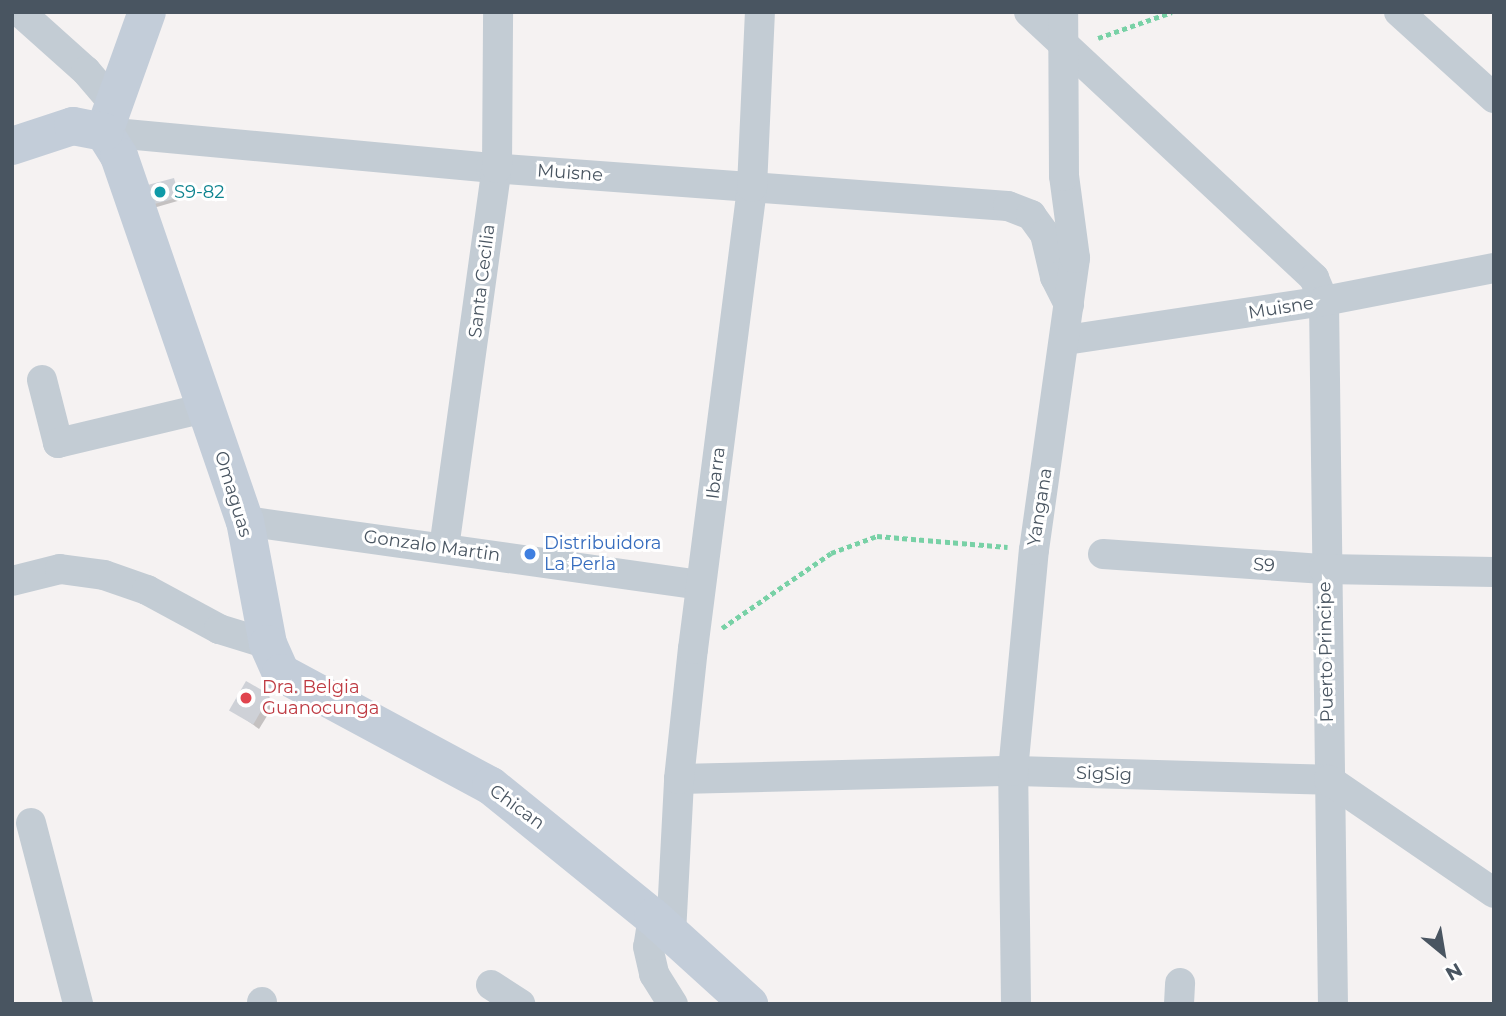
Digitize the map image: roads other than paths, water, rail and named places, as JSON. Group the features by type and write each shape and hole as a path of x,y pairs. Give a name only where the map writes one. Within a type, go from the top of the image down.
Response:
{"street":[{"name":"Omaguas","path":"20,12 86,71 109,119 119,156 245,522 268,644"},
{"path":"109,119 147,12"},
{"name":"Santa Cecilia","path":"444,548 497,168 498,12"},
{"name":"Ibarra","path":"673,1004 654,974 648,947 662,925 693,649 752,187 760,12"},
{"path":"1029,12 1064,49 1314,278 1324,301"},
{"name":"Yangana","path":"1016,1004 1013,771 1034,550 1066,340 1075,258 1063,176 1063,12"},
{"path":"1399,12 1494,98"},
{"name":"Muisne","path":"12,146 74,126 109,119 497,168 1008,206 1031,215 1045,234 1055,277 1069,305"},
{"name":"Muisne","path":"1066,340 1324,301 1494,268"},
{"name":"Puerto Principe","path":"1324,301 1324,569 1333,1004"},
{"path":"42,380 58,443 205,408"},
{"name":"Gonzalo Martin","path":"245,522 701,585"},
{"name":"S9","path":"1103,554 1324,569 1494,572"},
{"path":"12,581 60,569 104,575 148,590 219,629 268,644"},
{"name":"Chican","path":"268,644 281,673 491,786 662,925 749,1004"},
{"name":"SigSig","path":"679,779 1013,771 1329,780"},
{"path":"1329,780 1494,893"},
{"path":"31,823 78,1004"},
{"path":"491,985 520,1004"}],"place":[{"name":"S9-82","path":"160,192"},
{"name":"Distribuidora La Perla","path":"530,554"},
{"name":"Dra. Belgia Guanocunga","path":"246,698"}]}
